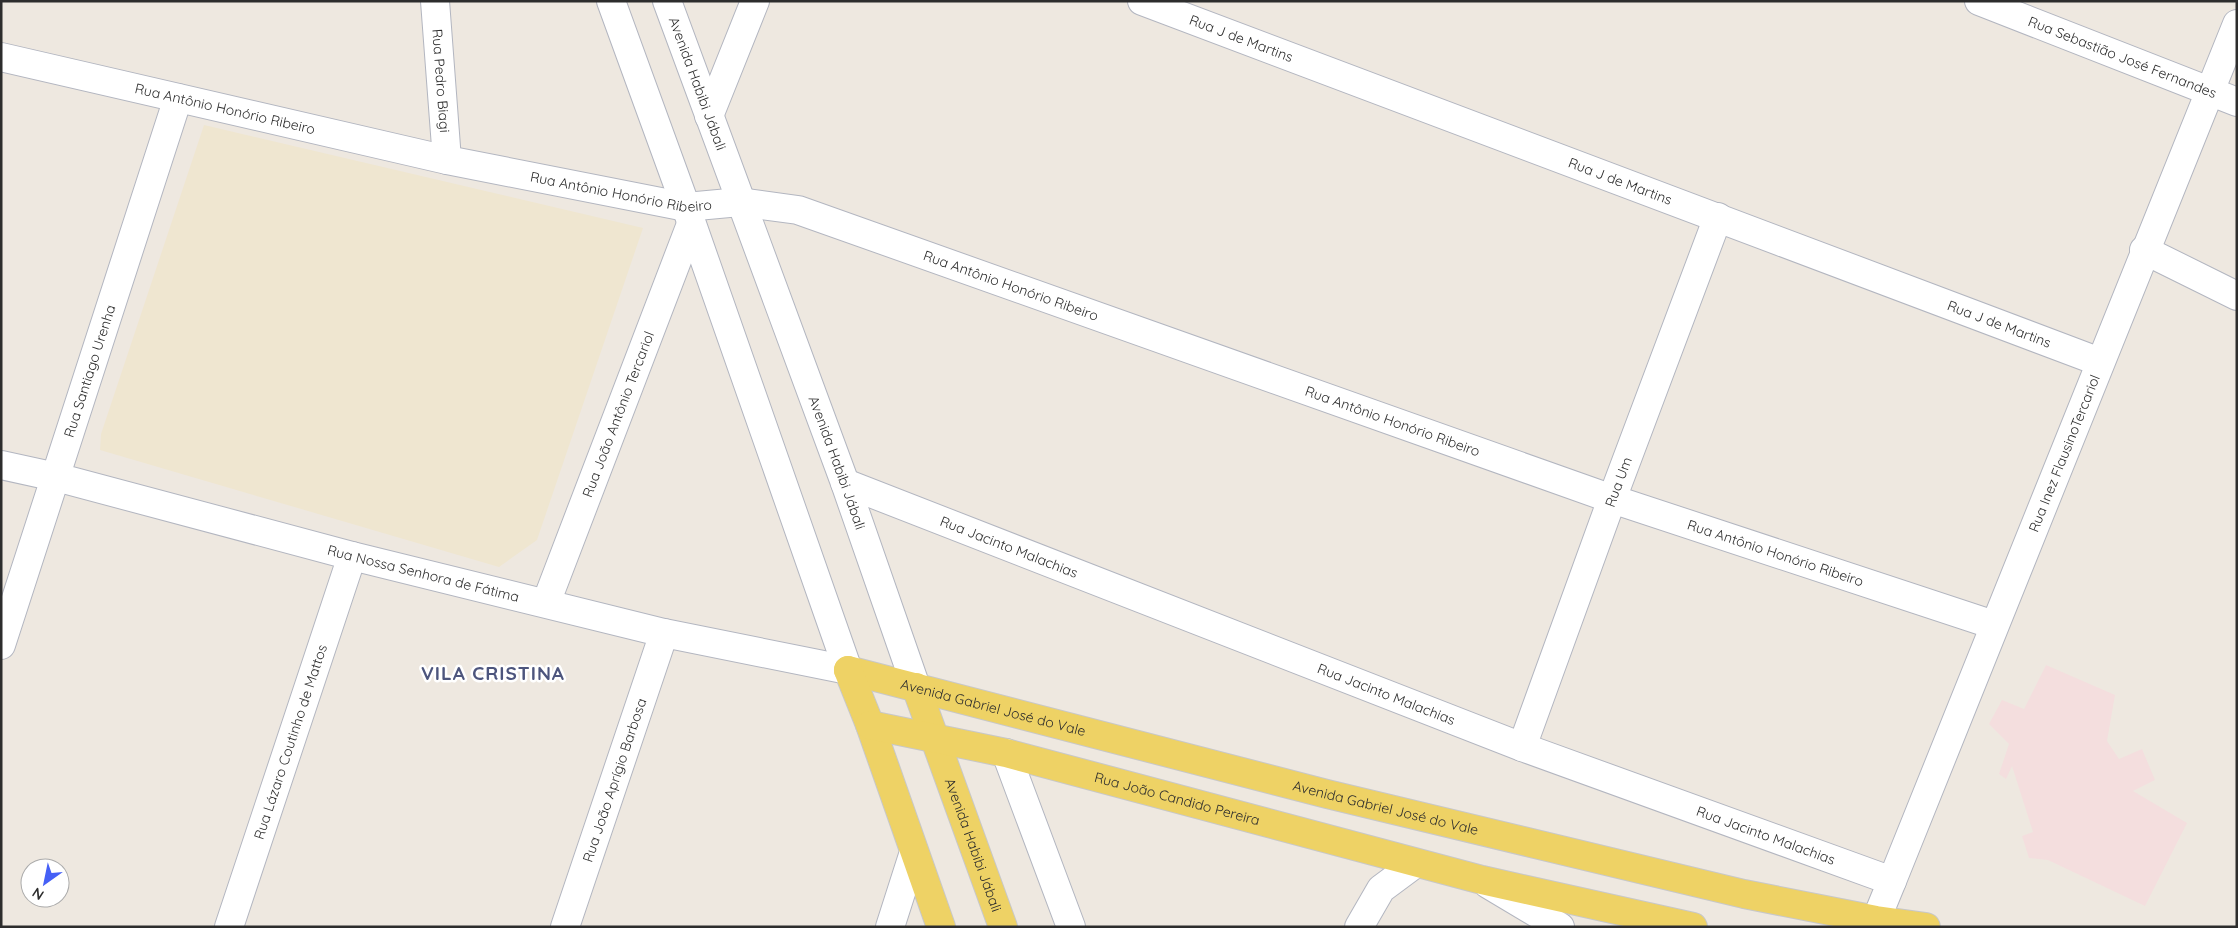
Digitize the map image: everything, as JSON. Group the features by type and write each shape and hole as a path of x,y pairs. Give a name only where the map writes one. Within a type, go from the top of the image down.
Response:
{"main road":[{"name":"Avenida Gabriel José do Vale","path":"848,670 1327,794 1744,894 1876,920 1926,927"},
{"path":"848,670 870,724 941,927"},
{"name":"Avenida Habibi Jábali","path":"916,687 1003,927"},
{"name":"Rua João Candido Pereira","path":"870,724 1006,753 1482,880 1693,927"}],"street":[{"name":"Rua Pedro Biagi","path":"435,1 447,160"},
{"path":"611,1 848,670"},
{"name":"Avenida Habibi Jábali","path":"667,1 845,483 916,687"},
{"path":"709,116 755,1"},
{"name":"Rua Sebastião José Fernandes","path":"1978,1 2237,102"},
{"name":"Rua J de Martins","path":"1159,4 2100,362"},
{"name":"Rua Inez FlausinoTercariol","path":"1892,881 2144,250 2237,24"},
{"name":"Rua Antônio Honório Ribeiro","path":"1,57 688,216 740,202 798,210 1612,499 1994,625"},
{"name":"Rua Santiago Urenha","path":"1,645 178,98"},
{"name":"Rua João Antônio Tercariol","path":"546,603 688,216"},
{"name":"Rua Um","path":"1522,747 1612,499 1718,217"},
{"path":"2144,250 2237,296"},
{"name":"Rua Nossa Senhora de Fátima","path":"1,465 56,477 352,556 664,633 848,670"},
{"name":"Rua Jacinto Malachias","path":"845,483 1522,747 1892,881"},
{"name":"Rua Lázaro Coutinho de Mattos","path":"229,927 352,556"},
{"name":"Rua João Aprígio Barbosa","path":"565,927 664,633"},
{"path":"1006,753 1071,927"},
{"path":"890,927 914,852"},
{"path":"1360,927 1381,889 1416,863"},
{"name":"Rua João Candido Pereira","path":"1482,880 1560,927"},
{"path":"1876,920 1892,881"}],"shaded area":[{"path":"204,125 643,228 537,540 499,567 100,450 101,434"},
{"path":"2046,665 2115,695 2107,741 2119,759 2142,749 2155,780 2133,791 2187,823 2145,906 2048,860 2029,858 2022,836 2033,832 2012,766 2006,779 1999,774 2009,744 1989,724 2002,700 2024,709"}],"district":[{"name":"VILA CRISTINA","path":"493,673"}]}
